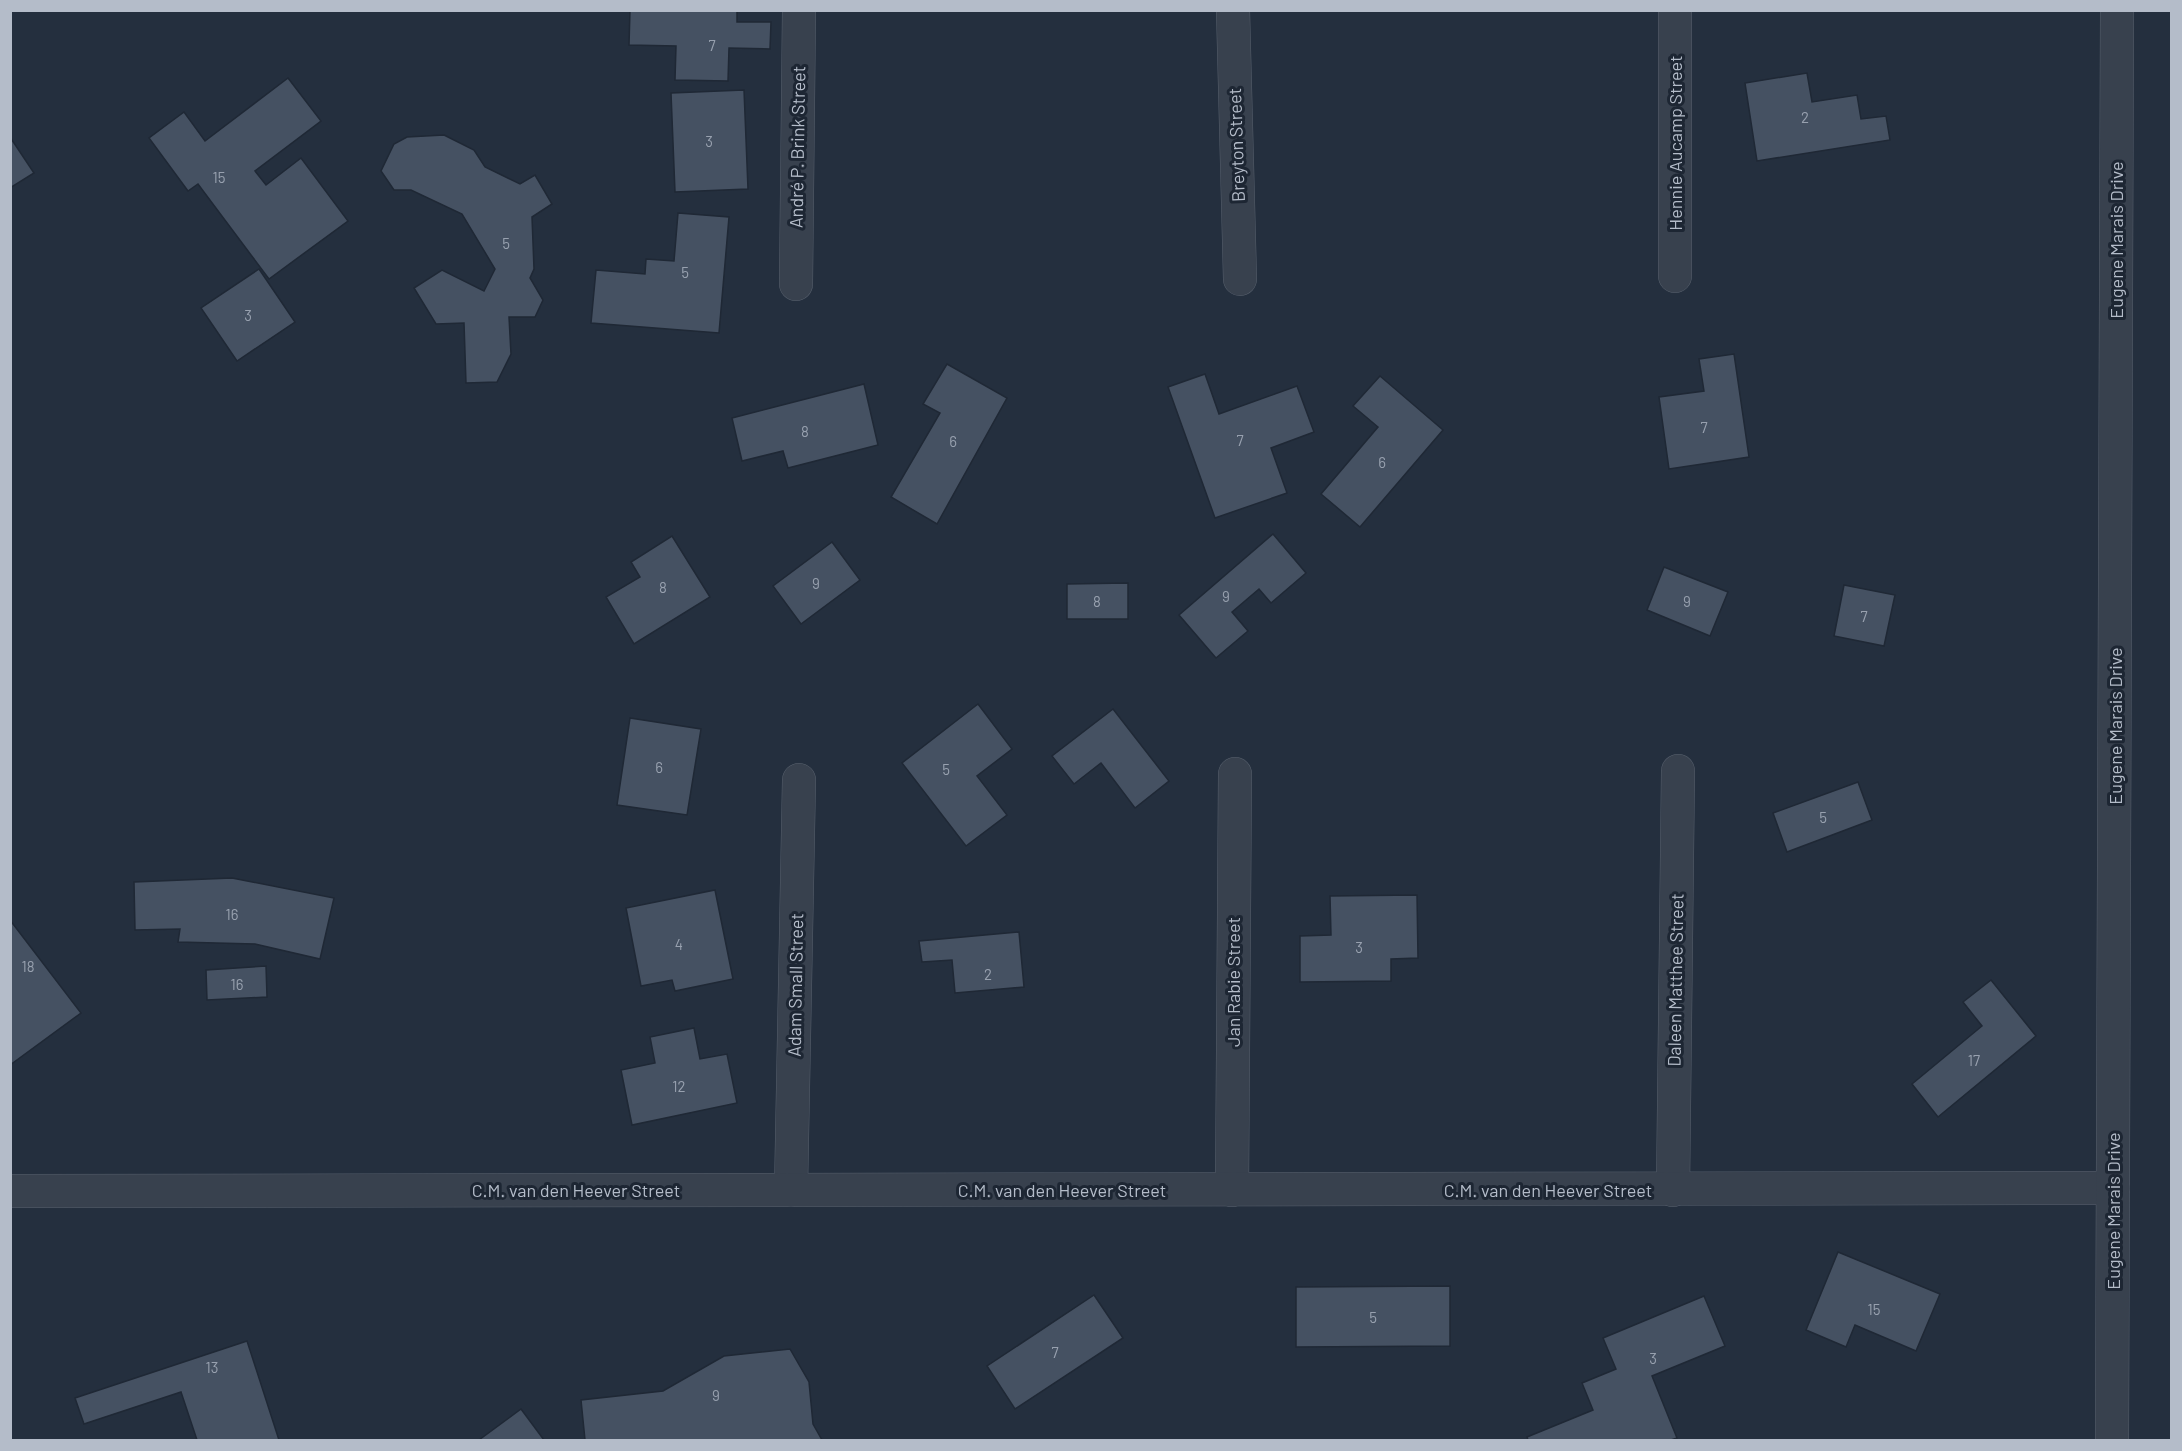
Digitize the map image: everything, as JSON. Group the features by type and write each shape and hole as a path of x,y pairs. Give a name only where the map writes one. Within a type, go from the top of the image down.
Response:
{"street":[{"name":"André P. Brink Street","path":"796,284 799,10"},
{"name":"Breyton Street","path":"1233,10 1240,279"},
{"name":"Hennie Aucamp Street","path":"1675,10 1676,276"},
{"name":"Eugene Marais Drive","path":"2112,1440 2117,10"},
{"name":"Daleen Matthee Street","path":"1673,1190 1677,771"},
{"name":"Jan Rabie Street","path":"1232,1190 1235,774"},
{"name":"Adam Small Street","path":"791,1190 799,780"},
{"name":"C.M. van den Heever Street","path":"10,1191 2113,1188"}],"building":[{"path":"630,10 737,10 737,22 771,22 770,49 729,48 728,81 675,80 676,46 629,45"},
{"path":"1807,73 1812,102 1857,95 1861,119 1886,116 1890,140 1757,161 1745,83"},
{"path":"288,78 321,121 255,171 266,185 301,158 348,221 269,279 198,184 188,191 149,138 184,112 205,141"},
{"path":"744,90 748,189 675,192 671,93"},
{"path":"444,135 474,150 485,167 520,184 535,175 552,204 532,217 534,269 530,278 543,300 535,317 509,317 511,354 497,382 466,383 464,323 436,324 414,288 442,270 484,291 495,269 462,214 411,190 394,190 381,171 394,144 407,137"},
{"path":"10,137 34,173 10,188"},
{"path":"678,213 729,217 719,333 591,323 596,270 645,274 646,259 674,261"},
{"path":"259,269 295,322 237,361 201,308"},
{"path":"1734,354 1749,457 1669,469 1659,397 1704,391 1699,359"},
{"path":"947,364 1007,398 937,524 891,497 940,413 923,404"},
{"path":"1205,374 1219,414 1297,386 1314,432 1271,448 1287,493 1215,518 1168,387"},
{"path":"1380,376 1443,430 1360,527 1321,494 1378,427 1353,406"},
{"path":"864,384 878,445 788,468 783,451 742,461 732,418"},
{"path":"1273,534 1306,573 1271,603 1259,589 1232,612 1248,631 1216,658 1179,615"},
{"path":"672,536 710,597 634,644 606,597 640,577 631,562"},
{"path":"832,542 860,580 801,624 773,586"},
{"path":"1664,567 1728,592 1710,636 1647,610"},
{"path":"1128,583 1128,619 1067,619 1067,584"},
{"path":"1844,585 1895,595 1884,646 1834,636"},
{"path":"978,704 1012,749 977,776 1007,815 966,846 902,763"},
{"path":"1113,709 1169,781 1135,808 1101,763 1074,784 1052,756"},
{"path":"630,718 701,729 687,815 617,805"},
{"path":"1858,782 1872,820 1787,852 1773,813"},
{"path":"232,878 334,898 320,959 255,944 178,942 180,929 135,930 134,882"},
{"path":"715,890 733,979 675,991 672,980 641,986 626,908"},
{"path":"1417,895 1418,958 1391,959 1391,981 1300,982 1300,936 1331,935 1330,896"},
{"path":"10,920 81,1013 10,1065"},
{"path":"1019,932 1024,987 955,993 952,960 922,962 919,941"},
{"path":"266,966 267,997 207,1000 206,970"},
{"path":"1991,980 2036,1036 1938,1117 1912,1084 1982,1026 1963,1002"},
{"path":"694,1028 700,1059 727,1054 737,1103 632,1125 621,1070 655,1063 650,1037"},
{"path":"1838,1252 1940,1294 1916,1351 1855,1325 1846,1347 1806,1330"},
{"path":"1450,1286 1450,1346 1296,1347 1296,1287"},
{"path":"1094,1295 1123,1338 1015,1409 987,1366"},
{"path":"1704,1296 1725,1346 1652,1376 1677,1438 1671,1440 1528,1440 1527,1437 1593,1410 1582,1383 1616,1369 1603,1338"},
{"path":"247,1341 279,1440 197,1440 181,1392 84,1424 75,1398"},
{"path":"790,1349 809,1382 813,1424 822,1440 585,1440 581,1400 663,1391 724,1356"},
{"path":"521,1409 544,1440 479,1440"}]}
